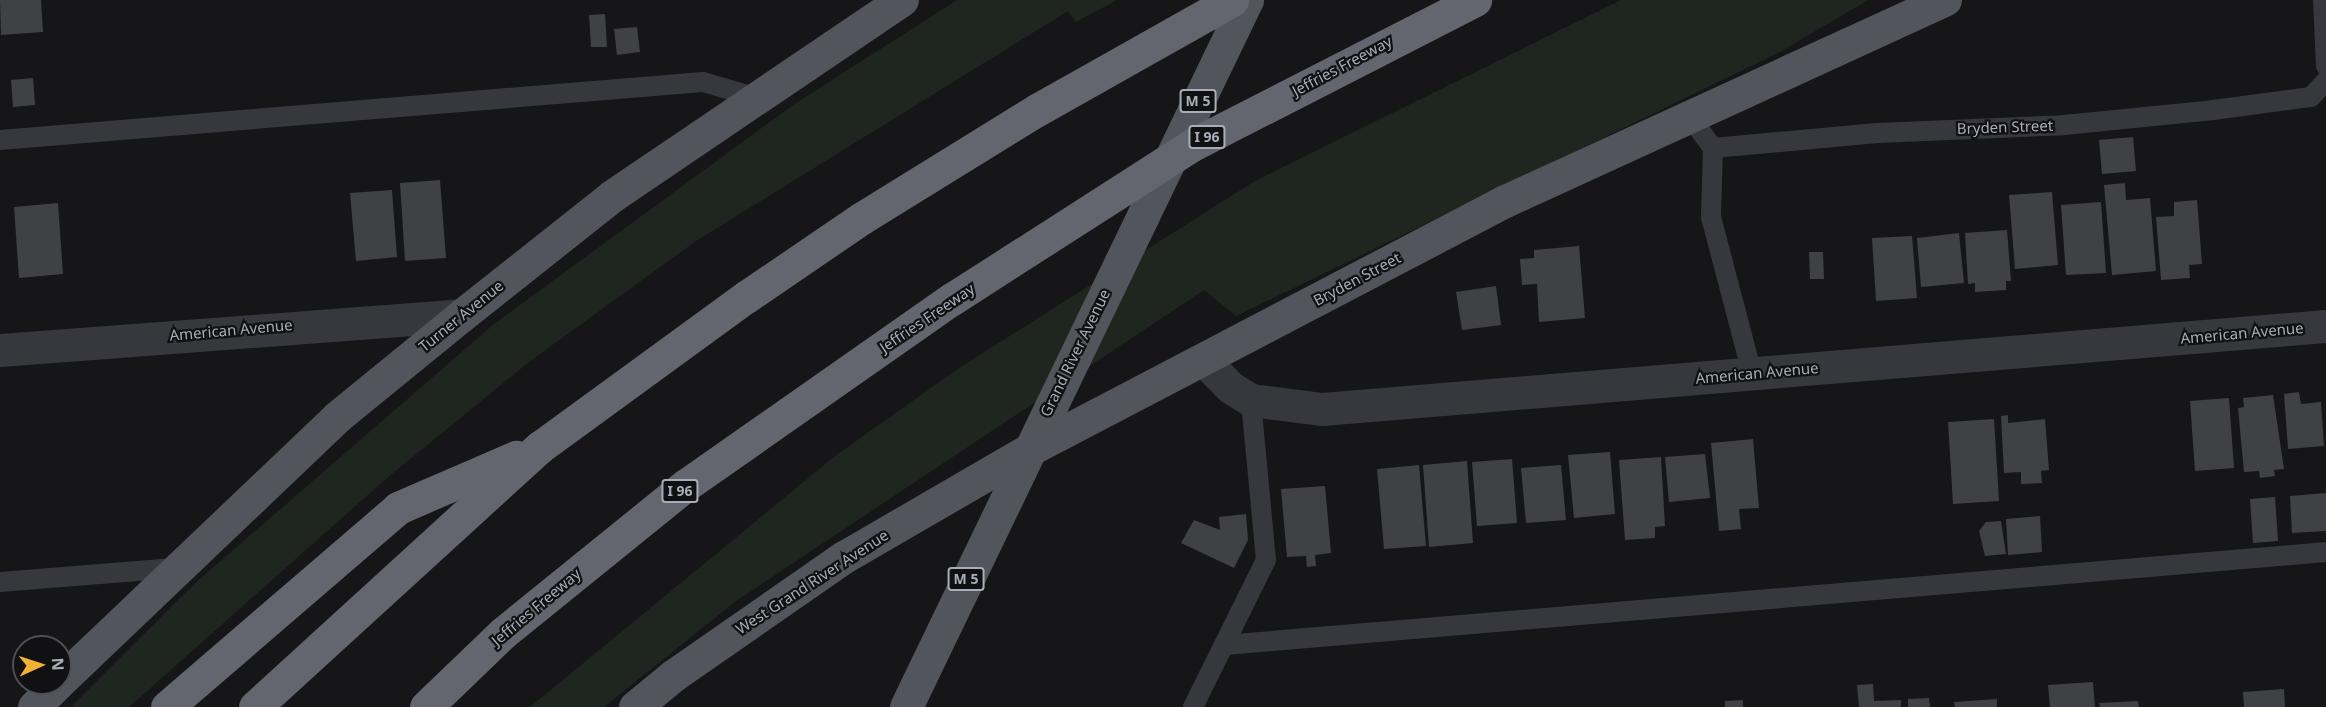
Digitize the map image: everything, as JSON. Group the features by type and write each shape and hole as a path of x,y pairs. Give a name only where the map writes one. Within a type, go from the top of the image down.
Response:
{"highway":[{"path":"255,707 540,447 862,218 1037,110 1232,0"},
{"name":"Jeffries Freeway","path":"426,707 503,633 686,485 962,292 1192,145 1475,0"},
{"path":"167,707 398,508 540,447"},
{"path":"457,707 503,633"}],"main road":[{"name":"Turner Avenue","path":"72,669 174,568 337,417 462,315 612,196 754,97 902,0"},
{"name":"Grand River Avenue","path":"906,707 1027,451 1247,0"},
{"name":"Bryden Street","path":"1027,451 1505,201 1945,0"},
{"name":"West Grand River Avenue","path":"635,707 674,675 844,557 1027,451"},
{"name":"Turner Avenue","path":"34,707 46,695"}],"street":[{"name":"American Avenue","path":"0,350 462,315"},
{"name":"American Avenue","path":"1204,360 1230,387 1251,400 1322,409 2326,326"}],"lane":[{"path":"2323,0 2326,66"},
{"name":"Bryden Street","path":"1713,148 1857,134 2064,125 2213,110 2311,98 2326,81"},
{"path":"0,140 703,82 754,97"},
{"path":"1691,118 1713,148 1711,217 1752,373"},
{"path":"1193,707 1266,560 1251,400"},
{"path":"1224,645 2326,552"},
{"path":"0,582 174,568"}],"shaded area":[{"path":"957,0 1117,0 1076,22 1068,11 696,241 529,362 387,478 129,707 71,707 194,584 494,324 793,105"},
{"path":"1621,0 1868,0 1780,52 1236,316 1204,290 736,601 604,707 530,707 835,456 962,366 1255,181"}],"building":[{"path":"0,0 41,0 43,32 1,35"},
{"path":"605,14 607,47 591,47 589,15"},
{"path":"637,27 640,52 617,55 614,29"},
{"path":"33,78 35,105 13,107 11,80"},
{"path":"2133,137 2136,171 2102,174 2099,140"},
{"path":"440,180 446,258 405,261 400,183"},
{"path":"2125,183 2126,200 2150,198 2156,271 2112,275 2104,185"},
{"path":"392,190 397,257 356,261 350,193"},
{"path":"2052,192 2058,265 2015,269 2009,195"},
{"path":"2197,200 2202,264 2189,265 2190,278 2161,280 2156,217 2174,216 2174,202"},
{"path":"2101,202 2106,273 2066,275 2061,205"},
{"path":"58,203 63,274 19,278 14,207"},
{"path":"2007,230 2011,281 2006,281 2006,290 1975,292 1975,283 1968,284 1965,233"},
{"path":"1959,233 1964,283 1921,287 1917,238"},
{"path":"1912,236 1917,298 1876,301 1872,238"},
{"path":"1579,246 1585,318 1539,322 1537,284 1522,285 1520,259 1534,258 1534,250"},
{"path":"1809,252 1823,252 1824,279 1810,279"},
{"path":"1496,286 1501,325 1462,330 1456,292"},
{"path":"2299,392 2301,404 2321,402 2324,446 2288,449 2284,394"},
{"path":"2273,395 2284,469 2274,470 2275,476 2260,478 2259,471 2244,472 2238,408 2244,407 2243,398"},
{"path":"2229,398 2234,468 2195,471 2190,401"},
{"path":"2008,415 2008,423 2045,419 2049,470 2041,471 2042,483 2021,484 2021,472 2004,473 2001,416"},
{"path":"1994,419 1999,501 1953,504 1948,422"},
{"path":"1753,439 1759,508 1739,509 1741,529 1719,531 1711,443"},
{"path":"1610,452 1615,514 1574,518 1568,455"},
{"path":"1705,454 1710,498 1669,502 1665,457"},
{"path":"1661,457 1665,526 1655,527 1655,538 1625,540 1619,460"},
{"path":"1512,459 1517,523 1477,526 1472,462"},
{"path":"1467,461 1473,543 1429,547 1423,465"},
{"path":"1419,465 1426,546 1384,549 1377,469"},
{"path":"1561,465 1566,520 1526,523 1521,468"},
{"path":"1325,486 1331,553 1315,555 1316,566 1307,567 1306,556 1287,557 1281,489"},
{"path":"2326,493 2326,531 2292,533 2290,496"},
{"path":"2275,497 2278,541 2253,543 2250,499"},
{"path":"1246,514 1248,540 1234,568 1181,543 1194,520 1220,530 1219,517"},
{"path":"2040,516 2042,552 2008,555 2006,519"},
{"path":"2001,521 2006,554 1985,556 1979,531 1986,522"},
{"path":"2093,682 2095,707 2050,707 2048,685"},
{"path":"1873,684 1874,701 1901,700 1901,707 1859,707 1857,685"},
{"path":"2284,689 2285,707 2244,707 2243,692"},
{"path":"1929,698 1930,707 1908,707 1908,699"},
{"path":"1997,699 1997,707 1955,707 1954,702"},
{"path":"1743,700 1743,707 1725,707 1725,701"},
{"path":"2138,701 2139,707 2100,707 2099,703"}]}
